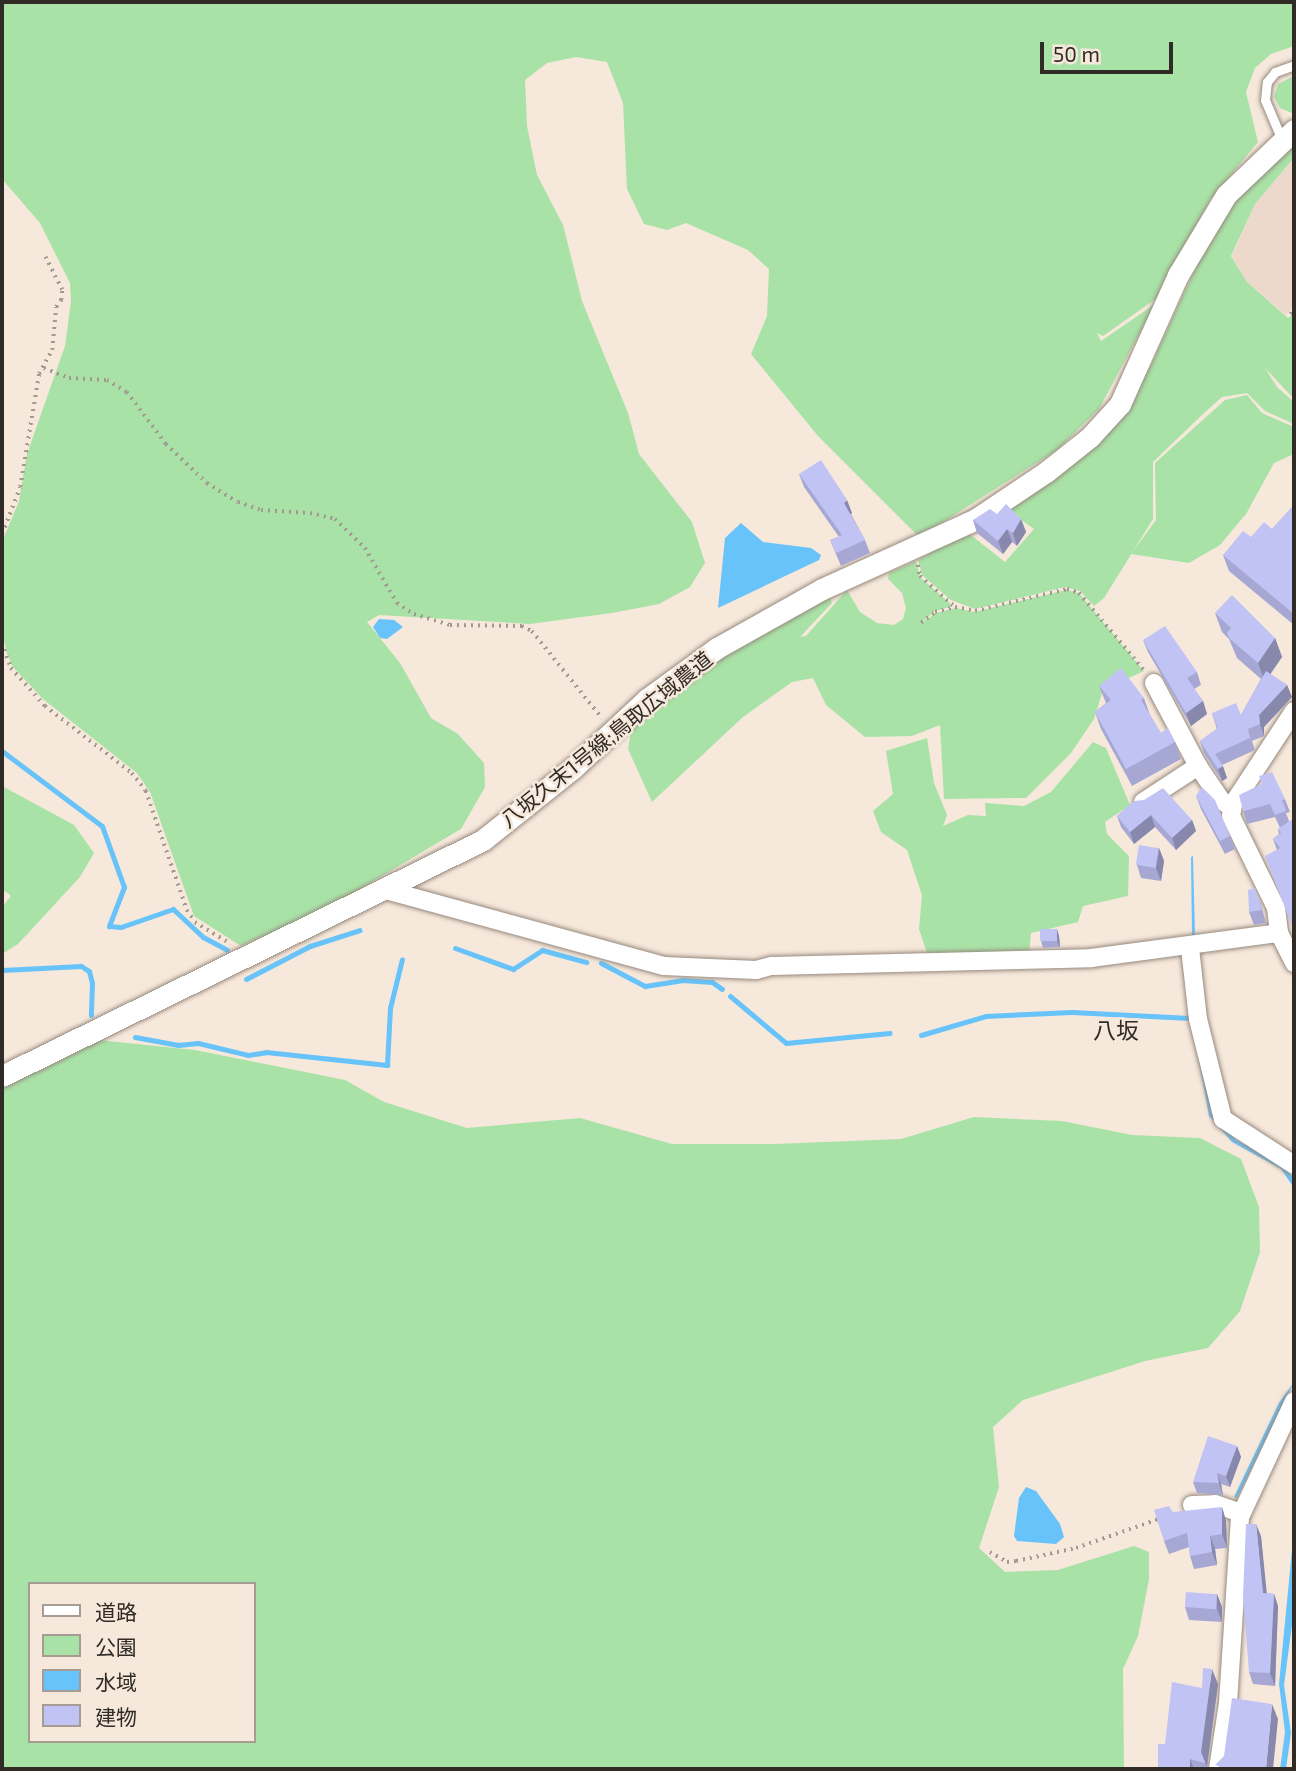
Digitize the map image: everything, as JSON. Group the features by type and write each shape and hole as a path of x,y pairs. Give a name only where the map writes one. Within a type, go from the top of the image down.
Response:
{"street":[{"name":"八坂久末1号線;鳥取広域農道","path":"2,1076 386,890 483,840 717,648 822,589 914,550 976,519 1090,437 1120,404 1178,275 1226,195 1288,135"},
{"path":"1154,683 1198,766 1221,800 1232,808"},
{"path":"1294,711 1232,808 1231,816 1276,908 1279,933 1294,963"},
{"path":"1143,802 1198,766"},
{"path":"386,890 664,966 756,970 771,966 1091,958 1190,947 1279,933"},
{"path":"1190,947 1198,1019 1223,1119 1294,1165"},
{"path":"1218,1769 1228,1703 1241,1513 1294,1401"},
{"path":"1192,1504 1215,1504 1241,1513"}],"lane":[{"path":"1288,135 1265,100 1267,82 1275,72 1294,65"}],"path":[{"path":"2,534 20,486 23,453 39,374 52,350 62,290 45,257"},
{"path":"1290,314 1294,309"},
{"path":"44,368 69,378 107,380 127,392 166,444 207,483 238,502 261,510 335,519 365,548 397,603 414,614 450,625 522,626 538,639 613,732"},
{"path":"914,550 920,576 955,607"},
{"path":"920,623 935,612 955,607 975,611 1067,589 1079,593 1154,683"},
{"path":"2,645 11,668 45,706 132,773 146,791 187,910 195,922 247,956"},
{"path":"990,1552 1007,1562 1076,1548 1148,1526 1192,1504"}],"shaded area":[{"path":"1294,159 1294,306 1286,315 1247,282 1232,256 1255,204"}],"green space":[{"path":"2,2 1294,2 1294,46 1271,54 1255,68 1246,92 1258,142 1210,200 1157,298 1103,336 1097,333 1101,341 1155,304 1099,409 1057,450 919,537 818,436 751,354 767,316 769,269 748,250 686,223 667,230 644,224 627,189 623,103 607,62 576,57 547,63 525,80 527,126 537,175 563,225 582,301 628,413 639,454 692,522 705,563 690,587 659,604 612,613 530,624 379,615 367,622 400,663 431,718 458,734 484,763 485,787 461,829 333,905 241,946 194,916 150,792 137,773 43,699 13,667 7,654 2,631 2,542 19,501 27,454 65,346 71,301 70,283 40,223 2,179"},
{"path":"1294,76 1292,113 1280,108 1274,97 1278,84"},
{"path":"1294,145 1294,158 1255,204 1231,256 1247,282 1288,318 1294,313 1294,399 1265,368 1277,387 1294,402 1294,424 1265,411 1247,393 1222,397 1204,413 1153,462 1153,519 1104,598 1094,606 1080,591 1065,587 975,609 951,600 922,575 918,560 967,532 1005,562 1034,529 1006,509 1096,445 1129,403 1152,363 1208,241 1231,204"},
{"path":"1247,395 1262,413 1294,427 1294,454 1274,463 1246,514 1220,545 1189,563 1131,554 1156,520 1155,463 1225,400"},
{"path":"916,561 920,577 953,606 935,611 920,624 936,613 956,608 974,612 1066,590 1079,593 1144,671 1103,690 1094,719 1071,753 1026,798 944,799 940,725 912,736 865,737 826,705 813,678 792,682 743,717 652,802 628,749 632,727 731,648 830,598 832,603 800,637 806,636 847,590 860,612 877,623 894,625 903,619 906,608 902,593 888,579 889,573"},
{"path":"927,738 934,783 947,815 943,826 968,815 986,816 985,803 1024,806 1051,792 1093,742 1106,748 1130,805 1105,822 1107,834 1129,856 1128,896 1083,906 1078,922 1031,933 1029,953 928,956 919,929 922,895 907,850 881,832 873,811 893,794 886,751"},
{"path":"2,786 74,825 94,853 80,877 18,944 2,954 2,907 11,896 5,891 2,895"},
{"path":"98,1040 195,1050 345,1080 384,1102 467,1128 580,1118 672,1144 774,1144 901,1139 974,1117 1062,1121 1132,1135 1200,1138 1241,1159 1259,1207 1260,1252 1240,1311 1208,1348 1145,1361 1023,1400 993,1427 999,1487 979,1548 1005,1572 1058,1570 1134,1546 1149,1552 1149,1579 1138,1636 1123,1669 1124,1769 2,1769 2,1086"}],"water":[{"path":"741,523 763,542 811,548 821,555 819,560 718,608 725,538"},
{"path":"379,619 394,620 403,627 387,639 380,638 373,627"},
{"path":"1193,856 1195,935 1192,935"},
{"path":"1181,962 1212,1115 1236,1140 1282,1164 1294,1179 1294,1188 1281,1169 1232,1142 1209,1116"},
{"path":"1294,1382 1237,1498 1234,1497 1279,1403"},
{"path":"1026,1487 1036,1491 1060,1524 1064,1537 1056,1544 1017,1541 1014,1536 1019,1498"},
{"path":"1294,1529 1294,1610 1284,1685 1291,1733 1286,1769 1280,1769 1285,1732 1279,1684"}],"building":[{"path":"821,460 847,500 844,503 865,540 836,553 830,540 842,535 799,474"},
{"path":"1006,504 1021,519 1013,533 1007,529 998,541 973,520 990,509 997,514"},
{"path":"1294,505 1294,614 1223,555 1243,531 1251,537 1264,522 1272,529"},
{"path":"1232,595 1275,638 1258,663 1230,639 1227,633 1231,628 1215,613"},
{"path":"1165,626 1197,672 1187,678 1203,701 1186,713 1143,640"},
{"path":"1121,668 1144,698 1141,700 1161,733 1168,728 1175,742 1126,769 1095,712 1111,700 1099,686"},
{"path":"1266,671 1287,685 1259,715 1260,724 1248,729 1250,738 1215,754 1223,766 1218,769 1200,741 1218,728 1212,713 1236,703 1241,715"},
{"path":"1272,772 1285,799 1282,800 1286,811 1275,815 1270,804 1243,811 1239,795 1262,784 1259,776"},
{"path":"1202,787 1215,800 1230,836 1220,841 1196,796"},
{"path":"1163,788 1192,820 1172,838 1151,815 1130,832 1117,816 1134,801 1144,800"},
{"path":"1294,818 1294,931 1265,856 1280,848 1273,839 1281,833 1278,829"},
{"path":"1139,845 1159,848 1156,868 1136,865"},
{"path":"1255,888 1262,910 1249,912 1248,890"},
{"path":"1040,929 1057,929 1057,941 1040,941"},
{"path":"1208,1436 1237,1446 1226,1476 1217,1473 1219,1483 1193,1482"},
{"path":"1169,1506 1173,1512 1222,1507 1222,1534 1210,1536 1212,1552 1190,1556 1187,1533 1164,1541 1154,1510"},
{"path":"1246,1524 1256,1524 1263,1593 1274,1594 1270,1673 1249,1672 1243,1596"},
{"path":"1186,1592 1217,1594 1216,1609 1185,1607"},
{"path":"1203,1668 1212,1669 1201,1752 1205,1763 1190,1759 1190,1769 1158,1769 1158,1744 1165,1744 1172,1682 1202,1688"},
{"path":"1232,1698 1272,1704 1266,1769 1219,1769 1219,1766 1215,1765 1224,1756"}],"waterway":[{"path":"2,751 102,826 124,887 109,926 121,927 173,909 203,937 227,950"},
{"path":"246,979 310,946 360,930"},
{"path":"455,948 513,969 542,950 586,962"},
{"path":"135,1037 178,1045 198,1043 248,1055 266,1052 387,1065 390,1008 402,959"},
{"path":"601,963 645,986 682,980 712,982 722,989"},
{"path":"2,970 81,966 89,971 92,983 91,1015"},
{"path":"730,996 786,1043 890,1033"},
{"path":"921,1035 986,1016 1072,1012 1190,1018"}],"district":[{"name":"八坂","path":"1116,1030"}]}
